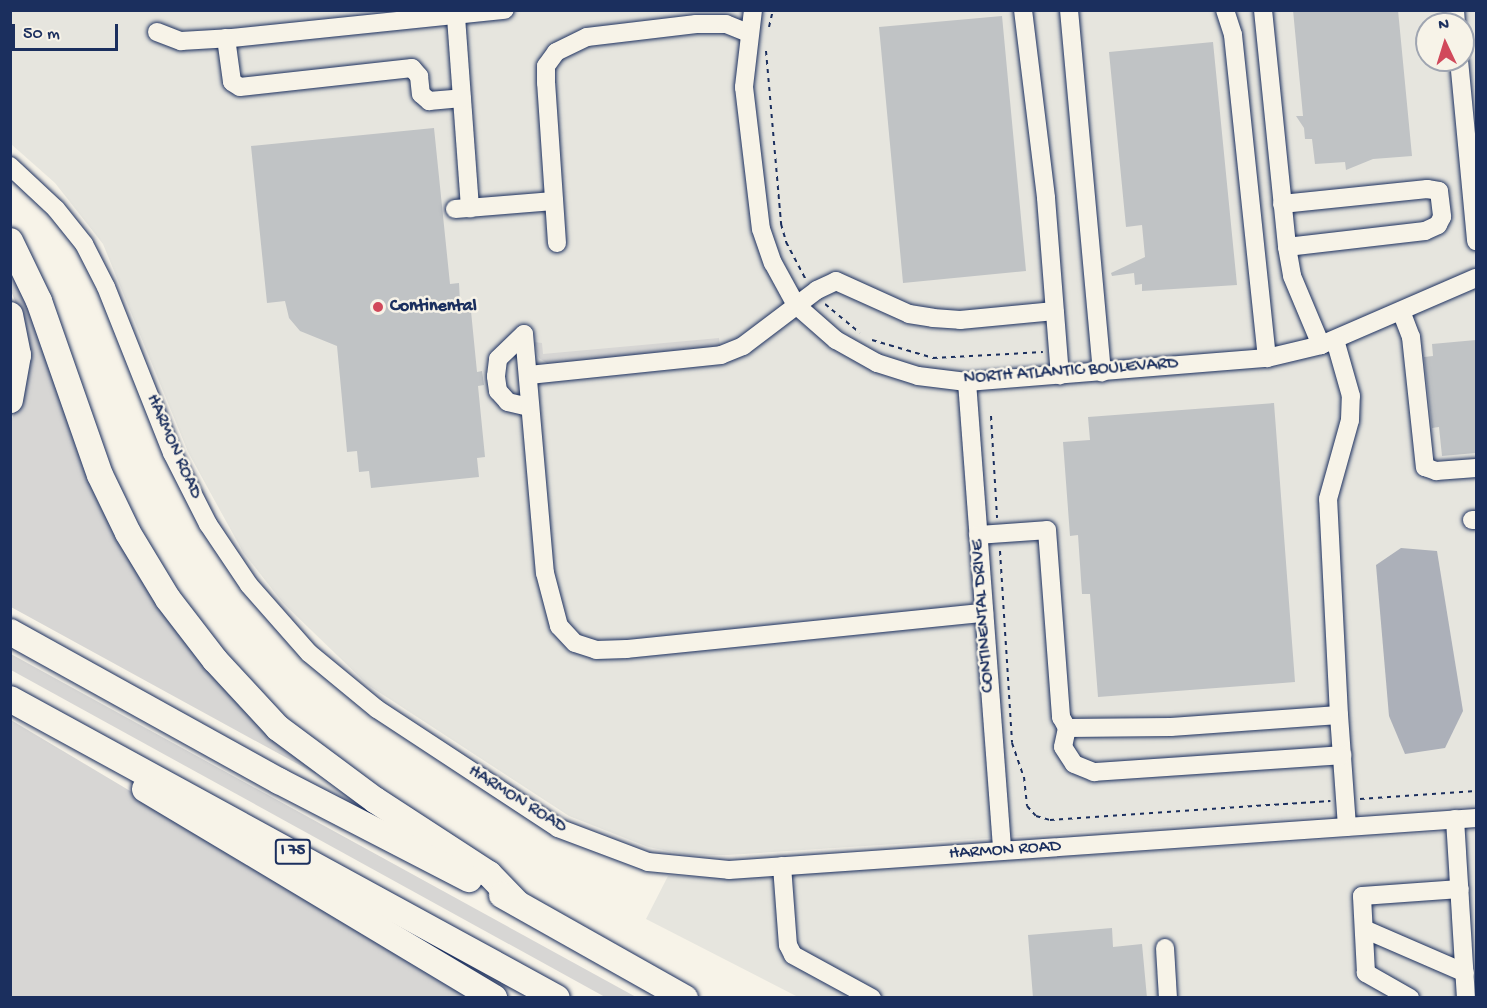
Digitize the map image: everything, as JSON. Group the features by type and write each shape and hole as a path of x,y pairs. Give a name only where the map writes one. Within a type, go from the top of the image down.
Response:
{"highway":[{"path":"10,241 39,301 96,464 119,514 168,599 215,660 278,729 366,794 489,874 517,903"},
{"path":"10,315 18,355 10,400"},
{"path":"10,632 279,781 517,903 685,998"},
{"path":"20,705 96,760 494,998"},
{"name":"I 75","path":"20,705 141,767 556,998"}],"street":[{"path":"157,32 181,40 226,38 505,10"},
{"name":"NORTH ATLANTIC BOULEVARD","path":"753,10 748,33 744,87 761,229 773,262 796,305 836,340 877,363 918,376 967,382 1267,358 1328,343 1476,278"},
{"path":"1023,10 1060,375"},
{"path":"1070,10 1102,372"},
{"path":"1225,10 1233,35 1267,358"},
{"path":"1263,10 1282,204 1292,276 1328,343 1351,396 1350,420 1328,499 1347,827"},
{"path":"456,16 462,98 462,209 554,201"},
{"path":"557,243 546,83 546,66 556,52 587,37 696,24 726,24 748,33"},
{"path":"226,38 232,82 240,87 412,68 419,76 421,94 429,101 462,98"},
{"path":"1460,72 1476,241"},
{"name":"HARMON ROAD","path":"10,166 56,209 84,244 111,298 172,453 208,524 249,585 309,653 377,709 558,828 648,862 701,869 782,866 1476,818"},
{"path":"1282,204 1427,189 1438,191 1442,217 1438,225 1425,231 1287,247"},
{"path":"529,375 721,355 743,346 827,284 844,283 909,314 933,318 960,320 1055,311"},
{"path":"1401,311 1411,337 1425,466 1436,471 1476,468"},
{"path":"529,407 508,402 498,391 496,376 498,359 524,334 544,573 559,626 575,643 596,650 627,649 984,613"},
{"name":"CONTINENTAL DRIVE","path":"967,382 1002,851"},
{"path":"978,535 1047,530 1060,717 1067,728 1063,747 1074,764 1094,772 1342,755"},
{"path":"1067,728 1171,727 1340,715"},
{"path":"1455,819 1466,998"},
{"path":"782,866 788,945 793,955 872,998"},
{"path":"1410,998 1365,973 1362,896 1460,889"},
{"path":"1364,929 1465,973"},
{"path":"1165,948 1168,998"}],"path":[{"path":"767,38 773,10"},
{"path":"766,50 781,224 796,266 814,292 857,332 908,354 956,359 1058,351"}],"shaded area":[{"path":"11,11 1476,11 1476,806 728,855 688,855 648,847 569,816 368,685 283,603 243,552 188,452 103,244 55,183 11,144"},
{"path":"11,266 102,500 318,771 316,774 11,607 10,423 17,407 17,306 11,291"},
{"path":"719,338 720,348 550,365 539,358 534,342 542,343 543,354"},
{"path":"1401,548 1437,551 1463,711 1445,748 1405,754 1389,716 1376,565"},
{"path":"10,654 636,997 605,997 11,670"},
{"path":"11,720 278,879 477,998 11,998"},
{"path":"1476,830 1476,997 798,997 646,919 668,876 740,878"}],"building":[{"path":"1293,10 1398,10 1412,156 1373,159 1346,170 1345,162 1315,164 1312,139 1305,139 1304,128 1296,116 1303,116"},
{"path":"1002,16 1026,271 903,283 879,27"},
{"path":"1213,42 1237,285 1142,291 1142,284 1135,285 1134,273 1112,276 1111,273 1145,257 1142,225 1126,227 1109,52"},
{"name":"Continental","path":"434,128 450,284 459,283 460,302 470,301 477,372 482,371 484,385 478,386 485,457 477,458 479,477 371,488 369,471 359,472 357,451 347,452 337,346 300,331 289,318 285,301 267,303 251,146"},
{"path":"1476,340 1476,453 1442,456 1439,427 1432,428 1424,357 1433,356 1432,344"},
{"path":"1274,403 1295,682 1098,697 1090,594 1082,594 1078,535 1070,536 1063,442 1090,440 1088,417"},
{"path":"1112,928 1113,947 1142,944 1147,998 1033,998 1028,935"}],"place":[{"name":"Continental","path":"378,307"}]}
